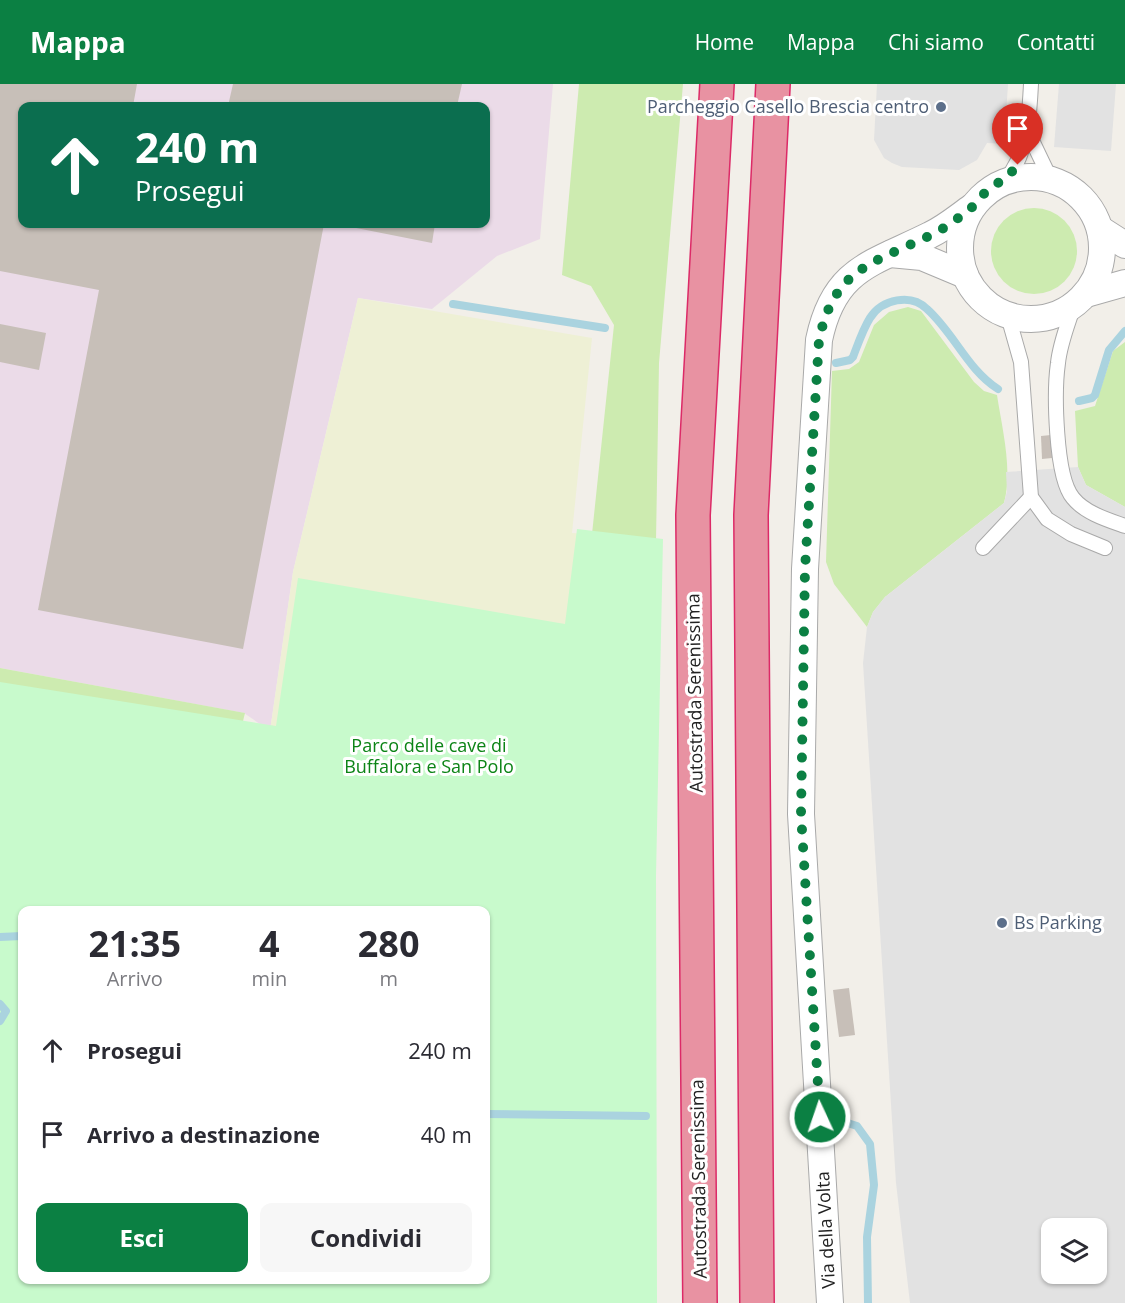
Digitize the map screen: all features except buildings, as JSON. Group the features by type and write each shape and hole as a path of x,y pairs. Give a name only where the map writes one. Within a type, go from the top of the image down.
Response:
{"highway":[{"name":"Autostrada Serenissima","path":"700,1303 693,515 717,84"},
{"path":"758,1303 751,515 773,84"}],"street":[{"path":"1080,300 1098,274 1103,252 1100,229 1090,207 1072,189 1050,178 1027,176 1005,181 986,192 972,207 962,229 960,252 965,274 975,292 990,306 1008,316 1042,319 1080,300 1125,283"},
{"name":"Via della Volta","path":"830,1303 801,814 806,558 819,340 823,321 840,288 854,273 871,262 929,236 972,207"},
{"path":"1100,229 1125,245"},
{"path":"890,254 922,257 965,274"}],"lane":[{"path":"1005,181 1018,165 1028,132 1031,84"},
{"path":"1028,132 1050,178"},
{"path":"1080,300 1058,362 1056,389 1062,477 1073,499 1094,514 1125,526"},
{"path":"1008,316 1021,362 1030,497 1047,519 1071,534 1105,548"},
{"path":"983,548 1030,497"}],"shaded area":[{"path":"0,84 553,84 540,239 497,256 432,309 358,298 293,572 270,731 244,713 0,668"},
{"name":"Parcheggio Casello Brescia centro","path":"877,84 1008,84 1004,144 987,143 977,160 959,170 902,167 892,163 884,158 874,140"},
{"path":"1059,84 1116,84 1111,151 1054,147"},
{"name":"Bs Parking","path":"1078,467 1086,485 1125,507 1125,1303 910,1303 896,1183 863,663 867,627 873,612 885,597 1004,503 1007,491 1006,472"}],"green space":[{"path":"579,84 683,84 659,363 656,541 592,534 614,325 591,286 562,275"},
{"path":"1026,208 1042,208 1065,220 1074,234 1077,251 1074,268 1065,282 1042,294 1026,294 1010,287 998,275 991,259 991,243 998,227 1010,215"},
{"path":"358,298 592,338 572,533 592,534 649,852 270,731 293,572"},
{"path":"908,307 921,311 974,382 984,391 997,395 1006,449 1006,490 1004,503 885,597 873,612 867,627 834,584 826,562 832,371 849,369 859,362 874,325 889,312"},
{"path":"1125,342 1125,507 1086,485 1078,467 1075,411 1095,406 1113,351"},
{"name":"Parco delle cave di Buffalora e San Polo","path":"577,529 663,539 656,876 657,1303 0,1303 0,682 276,726 298,578 565,624"},
{"path":"0,668 245,713 233,762 0,716"}],"waterway":[{"path":"836,363 850,360 853,357 870,318 882,306 897,300 913,301 927,309 937,319 969,361 987,381 998,389"},
{"path":"453,304 605,328"},
{"path":"1079,401 1095,395 1109,350 1125,331"},
{"path":"0,937 18,936"},
{"path":"0,1004 6,1011 0,1021"},
{"path":"490,1114 646,1116"},
{"path":"835,1119 857,1126 870,1144 874,1185 867,1237 868,1303"}],"place":[{"name":"Parcheggio Casello Brescia centro","path":"941,107"},
{"name":"Bs Parking","path":"1002,923"}],"route":[{"path":"820,1117 801,814 805,569 819,340 830,304 840,288 854,273 871,262 929,236 947,225 972,207 986,192 1005,181 1018,165"}]}
